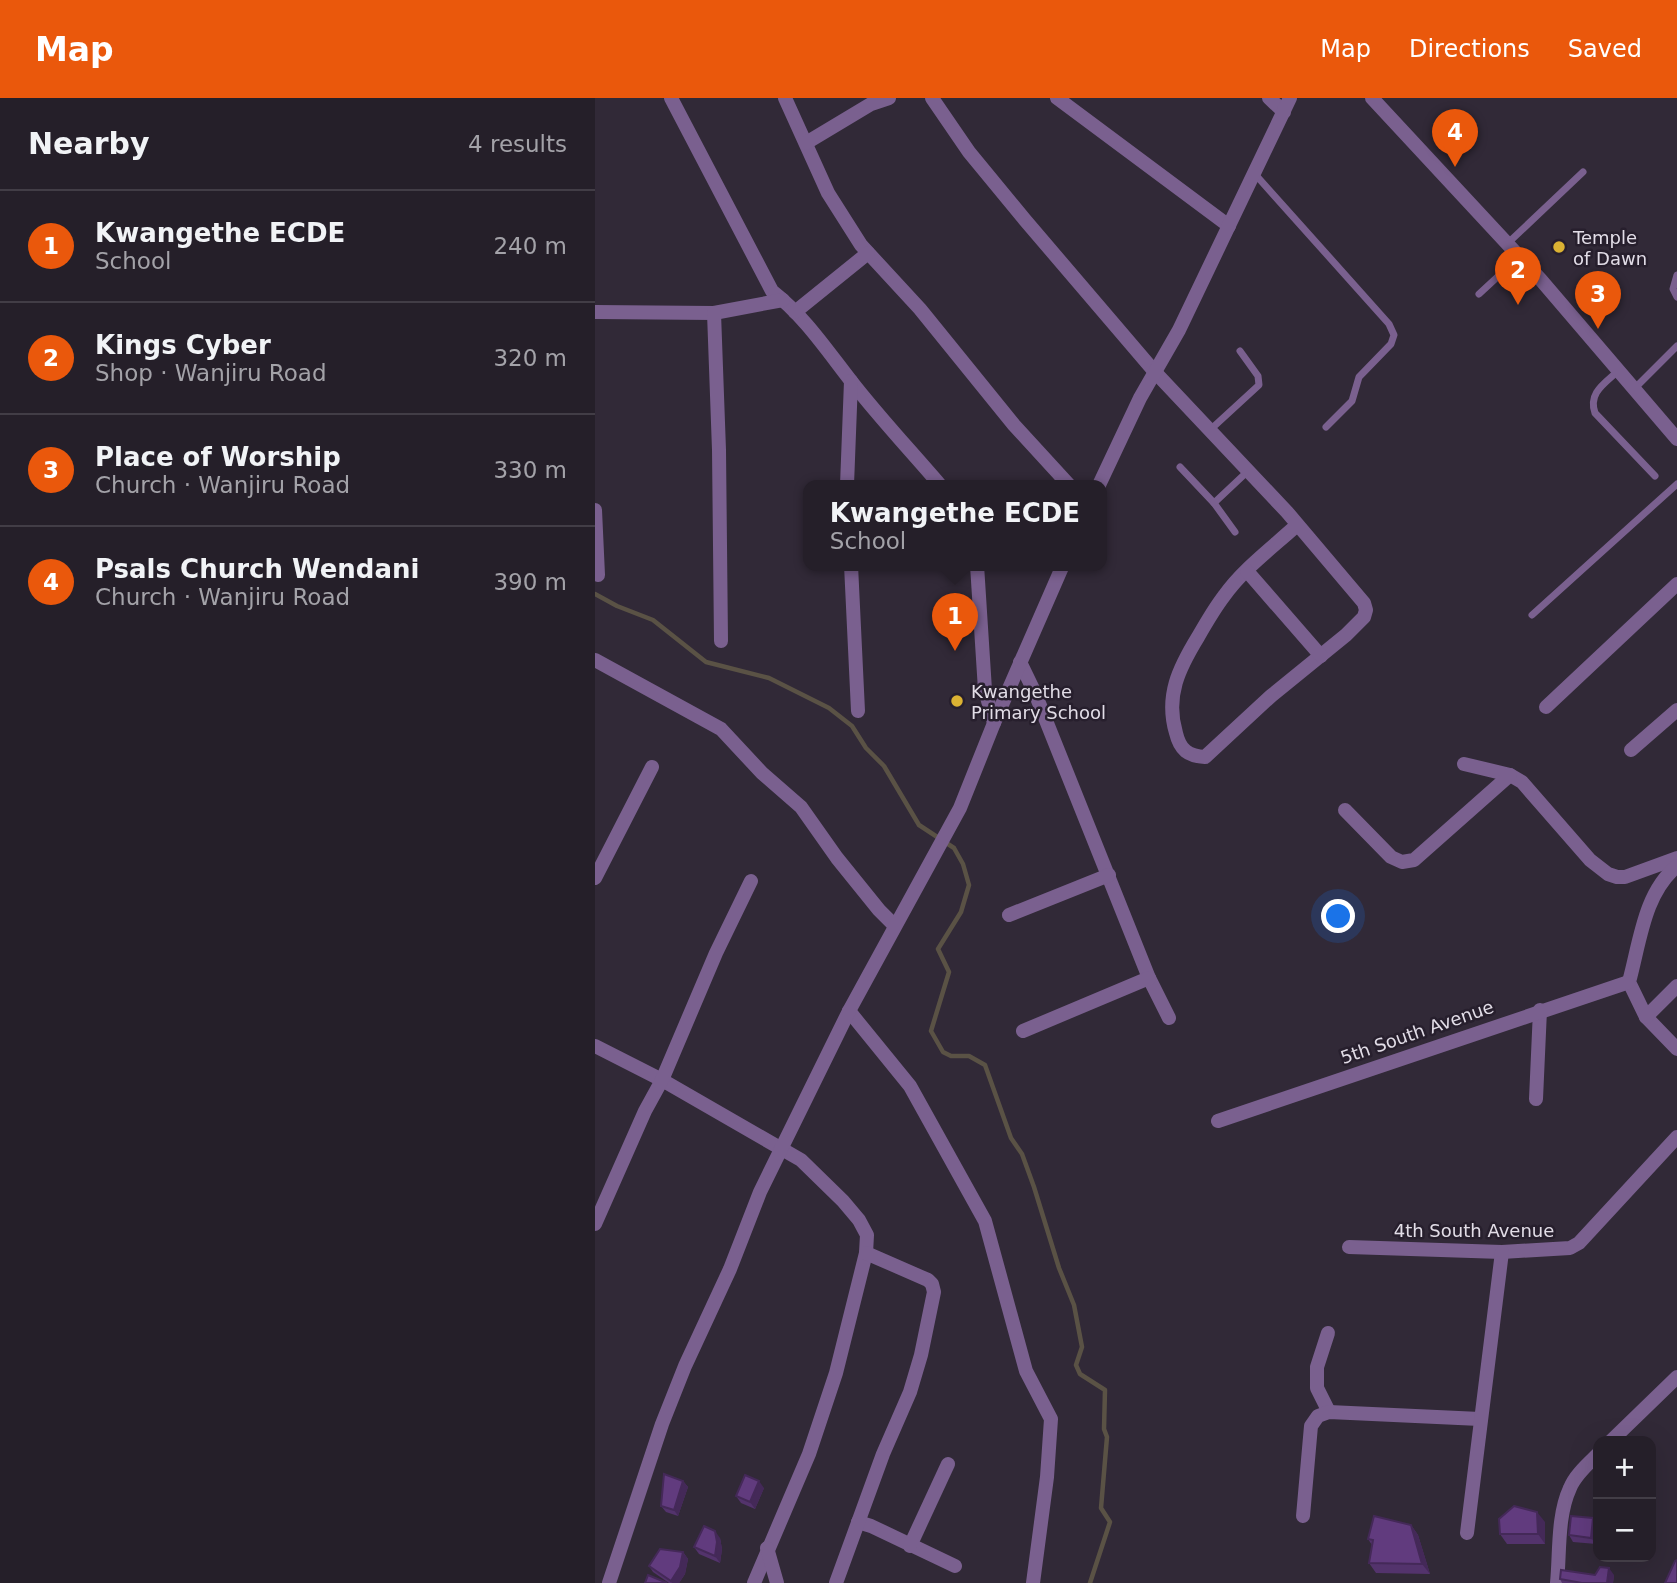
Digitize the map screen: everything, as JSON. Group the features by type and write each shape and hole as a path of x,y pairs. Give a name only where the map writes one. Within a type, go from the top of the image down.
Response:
{"street":[{"path":"671,98 772,291 828,348 851,381 936,480"},
{"path":"785,98 828,193 868,253 921,309 1014,425 1064,480"},
{"path":"806,143 871,101 889,98"},
{"path":"932,98 969,152 1154,371 1248,470 1297,525 1364,603 1364,617 1321,656 1271,696 1205,757 1192,757 1184,752 1172,720 1175,678 1224,594 1297,525"},
{"path":"1057,98 1229,226"},
{"path":"1269,98 1284,112"},
{"path":"1101,480 1154,371 1179,330 1290,98"},
{"path":"1372,98 1519,257 1677,439"},
{"path":"795,312 868,253"},
{"path":"595,312 714,313 783,300"},
{"path":"714,313 721,641"},
{"path":"847,480 851,381"},
{"path":"595,510 598,575"},
{"path":"851,571 858,711"},
{"path":"977,571 985,690 994,723"},
{"path":"609,1583 671,1401 781,1147 894,925 960,808 1060,571"},
{"path":"1247,571 1321,656"},
{"path":"1546,707 1677,584"},
{"path":"595,660 721,729 762,773 801,807 854,879 894,925"},
{"path":"1020,662 1149,978 1169,1018"},
{"path":"1631,750 1677,710"},
{"path":"1464,764 1510,775 1522,782 1590,860 1608,874 1625,877 1677,858"},
{"path":"595,878 652,767"},
{"path":"1345,810 1391,857 1402,862 1414,860 1510,775"},
{"path":"1677,866 1658,886 1648,904 1629,982 1646,1017 1677,1049"},
{"path":"1009,915 1109,875"},
{"path":"595,1224 751,881"},
{"path":"1023,1031 1149,978"},
{"name":"5th South Avenue","path":"1218,1121 1629,982"},
{"path":"1646,1017 1677,986"},
{"path":"1536,1099 1540,1010"},
{"path":"849,1011 910,1086 975,1199 985,1221 1026,1371 1051,1419 1048,1477 1033,1583"},
{"path":"595,1046 662,1080 801,1160 859,1220 867,1236 866,1252 837,1373 809,1454 754,1583"},
{"name":"4th South Avenue","path":"1349,1247 1502,1252 1570,1248 1579,1243 1677,1137"},
{"path":"841,1581 858,1522 910,1392 935,1292 928,1280 866,1252"},
{"path":"1467,1532 1502,1252"},
{"path":"1328,1332 1317,1367 1317,1388 1329,1412"},
{"path":"1616,1436 1677,1377"},
{"path":"1303,1517 1311,1426 1318,1416 1329,1412 1480,1419"},
{"path":"1557,1583 1563,1510 1570,1487 1593,1459"},
{"path":"910,1546 948,1464"},
{"path":"858,1522 955,1566"},
{"path":"767,1548 777,1583"}],"lane":[{"path":"1507,244 1583,172"},
{"path":"1254,173 1389,324 1394,335 1391,344 1359,377 1352,401 1326,427"},
{"path":"1479,294 1519,257"},
{"path":"1677,275 1673,289 1677,297"},
{"path":"1634,388 1677,346"},
{"path":"1210,430 1259,384 1258,376 1240,351"},
{"path":"1618,370 1593,394 1595,413 1655,476"},
{"path":"1180,467 1214,503 1235,532"},
{"path":"1214,503 1248,470"},
{"path":"1532,615 1677,484"}],"building":[{"path":"664,1474 683,1481 674,1510 661,1506"},
{"path":"745,1475 759,1481 750,1502 736,1496"},
{"path":"1514,1506 1537,1512 1538,1534 1500,1534 1499,1519"},
{"path":"1374,1516 1411,1525 1422,1564 1369,1563 1373,1540 1368,1539"},
{"path":"1571,1516 1593,1518 1591,1538 1569,1535"},
{"path":"704,1526 715,1531 715,1556 694,1547"},
{"path":"660,1549 683,1552 680,1567 671,1581 649,1566"},
{"path":"1677,1560 1677,1583 1665,1583 1675,1561"},
{"path":"1600,1567 1609,1568 1607,1583 1582,1583 1560,1579 1561,1570 1595,1575"},
{"path":"648,1575 667,1583 645,1583"}],"waterway":[{"path":"595,594 653,620 706,662 769,678 829,708 852,726 866,748 884,766 919,825 954,848 963,864 969,885 961,912 938,949 949,972 931,1031 943,1052 951,1056 969,1056 985,1065 1011,1138 1022,1154 1059,1268 1074,1305 1082,1347 1076,1365 1080,1374 1105,1390 1104,1429 1107,1437 1101,1508 1110,1522 1090,1583"}],"place":[{"name":"Psals Church Wendani","path":"1455,167"},
{"name":"Temple of Dawn","path":"1559,247"},
{"name":"Kings Cyber","path":"1518,305"},
{"name":"Place of Worship","path":"1598,329"},
{"name":"Kwangethe ECDE","path":"955,651"},
{"name":"Kwangethe Primary School","path":"957,701"}]}
